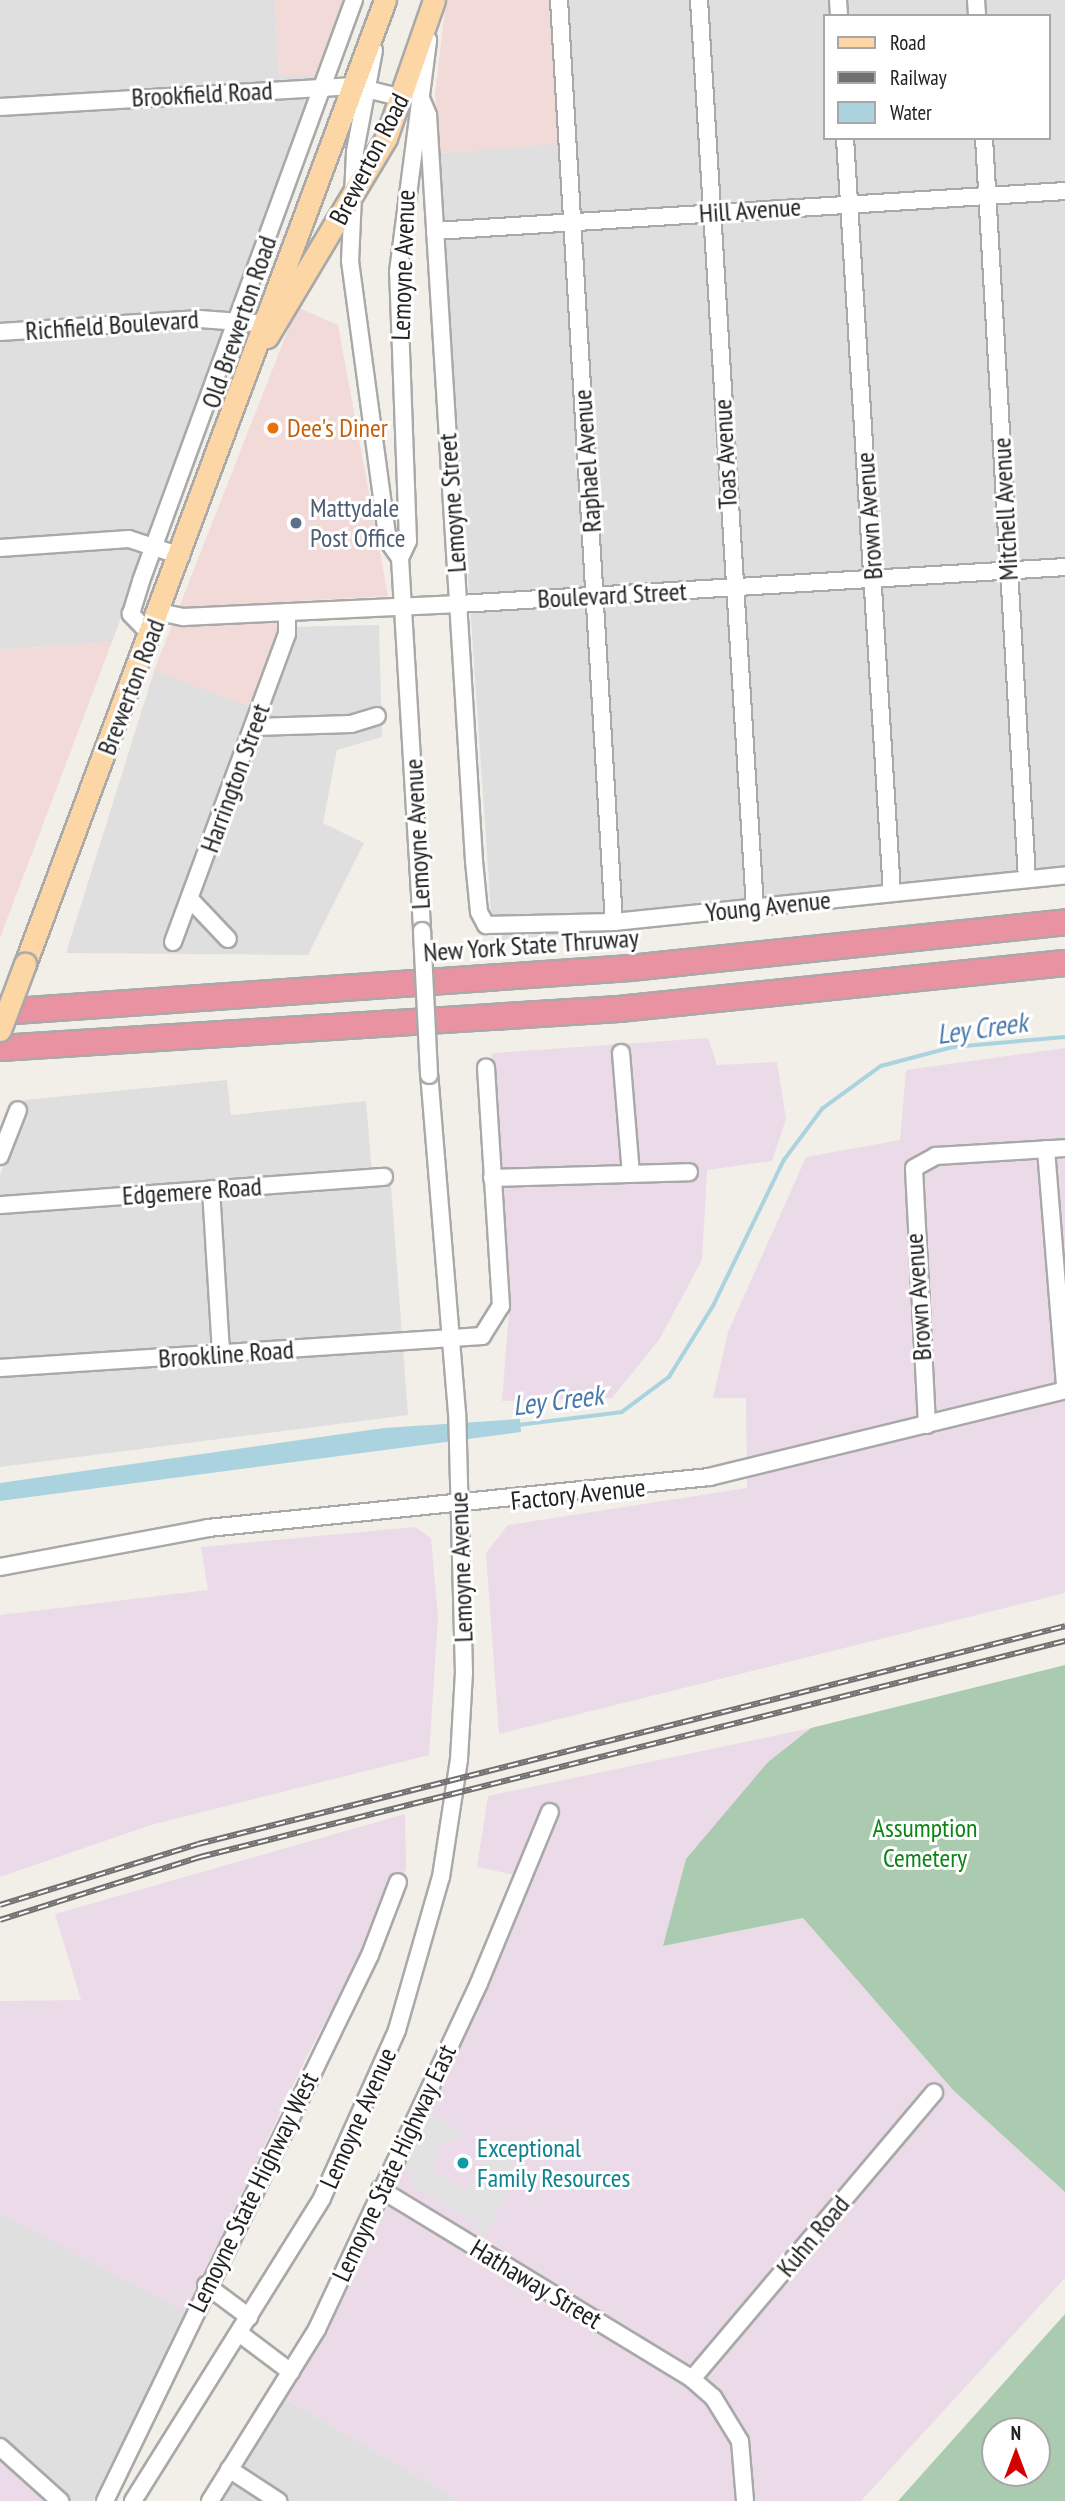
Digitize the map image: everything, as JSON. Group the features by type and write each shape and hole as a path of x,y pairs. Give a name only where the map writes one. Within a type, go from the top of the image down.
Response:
{"highway":[{"name":"New York State Thruway","path":"0,1012 630,968 1065,922"},
{"path":"0,1048 619,1009 1065,963"}],"main road":[{"name":"Brewerton Road","path":"0,1030 360,87 384,7"},
{"name":"Brewerton Road","path":"264,334 352,200 411,97 433,7"}],"street":[{"name":"Old Brewerton Road","path":"150,634 131,614 354,0"},
{"name":"Raphael Avenue","path":"559,0 614,922"},
{"name":"Toas Avenue","path":"699,0 733,588 755,908"},
{"name":"Brookfield Road","path":"0,107 323,87 360,87 411,97"},
{"name":"Lemoyne Avenue","path":"360,87 352,200 361,373 388,541 400,558"},
{"name":"Lemoyne Avenue","path":"133,2501 249,2317 359,2122 430,1926 459,1759 464,1672 457,1413 429,1074 400,558 408,541 398,272 411,97"},
{"name":"Lemoyne Street","path":"411,97 428,115 479,912"},
{"name":"Brown Avenue","path":"845,140 892,893"},
{"name":"Mitchell Avenue","path":"984,140 1027,879"},
{"name":"Hill Avenue","path":"435,231 1065,191"},
{"name":"Richfield Boulevard","path":"0,332 240,319 264,334"},
{"path":"0,548 155,543 181,556"},
{"name":"Boulevard Street","path":"159,611 183,617 459,604 1065,566"},
{"name":"Harrington Street","path":"173,943 255,727 287,634 287,612"},
{"path":"255,727 351,724 377,716"},
{"name":"Young Avenue","path":"479,912 495,928 614,922 1065,875"},
{"path":"190,899 228,939"},
{"path":"621,1053 631,1174"},
{"path":"486,1067 492,1178 689,1172"},
{"path":"0,1156 18,1110"},
{"path":"1065,1148 1046,1149 1065,1384"},
{"name":"Brown Avenue","path":"927,1425 914,1168 936,1156 1046,1149"},
{"name":"Edgemere Road","path":"0,1205 384,1177"},
{"name":"Brookline Road","path":"0,1368 482,1336 499,1315 492,1178"},
{"path":"211,1189 221,1354"},
{"name":"Factory Avenue","path":"0,1567 208,1528 458,1506 709,1477 1065,1391"},
{"name":"Lemoyne State Highway East","path":"210,2501 291,2372 479,1983 550,1812"},
{"name":"Lemoyne State Highway West","path":"105,2501 206,2285 370,1955 398,1882"},
{"name":"Kuhn Road","path":"692,2379 934,2092"},
{"name":"Hathaway Street","path":"380,2189 692,2379 713,2397 740,2441 745,2501"},
{"path":"206,2285 249,2317"},
{"path":"239,2333 291,2372"},
{"path":"0,2447 60,2501"},
{"path":"229,2469 278,2501"}],"shaded area":[{"path":"0,0 275,0 279,75 323,75 112,642 0,650"},
{"path":"275,0 346,0 323,75 279,75"},
{"path":"446,0 551,0 558,144 439,153 435,94"},
{"path":"569,0 1065,0 1065,885 493,941 439,153 576,142"},
{"path":"297,307 338,325 388,596 280,602 277,645 251,707 154,671"},
{"path":"379,625 382,737 337,750 323,823 364,843 308,955 66,953 155,668 280,627"},
{"path":"112,642 0,938 0,650"},
{"path":"708,1038 717,1065 777,1062 786,1119 772,1161 707,1170 702,1260 659,1340 612,1398 502,1401 509,1311 492,1053"},
{"path":"1065,1048 1065,1593 499,1734 486,1553 508,1525 747,1488 746,1398 713,1398 728,1332 806,1157 900,1140 906,1070"},
{"path":"227,1080 231,1115 366,1101 373,1186 391,1186 408,1415 0,1467 0,1176 25,1100"},
{"path":"415,1527 431,1538 438,1617 429,1755 151,1825 0,1877 0,1615 208,1590 201,1547"},
{"path":"811,1728 768,1762 663,1946 803,1918 953,2090 1065,2192 1065,2278 861,2501 460,2501 284,2398 529,1878 477,1867 488,1796"},
{"path":"405,1814 406,1869 306,2058 186,2312 0,2214 0,2001 81,2000 55,1914"},
{"path":"423,2109 462,2132 456,2142 440,2141 433,2172 466,2190 492,2151 519,2167 485,2237 472,2228 478,2212 469,2220 410,2184 412,2173 401,2168 421,2128 431,2128 418,2120"},
{"path":"0,2213 186,2312 93,2501 67,2501 0,2436"},
{"path":"284,2398 460,2501 221,2501"},
{"path":"0,2457 46,2501 0,2501"}],"green space":[{"name":"Assumption Cemetery","path":"1065,1665 1065,2192 953,2090 803,1918 663,1946 686,1859 768,1762 811,1728"},
{"path":"1065,2314 1065,2501 898,2501"}],"water":[{"path":"520,1419 521,1432 0,1501 0,1483 384,1428"}],"waterway":[{"name":"Ley Creek","path":"518,1425 622,1412 669,1377 713,1306 784,1160 822,1109 881,1066 953,1047 1065,1037"}],"railway":[{"path":"0,1905 198,1844 1065,1626"},
{"path":"0,1920 200,1857 1065,1641"}],"place":[{"name":"Dee's Diner","path":"273,428"},
{"name":"Mattydale Post Office","path":"296,523"},
{"name":"Exceptional Family Resources","path":"463,2163"}]}
